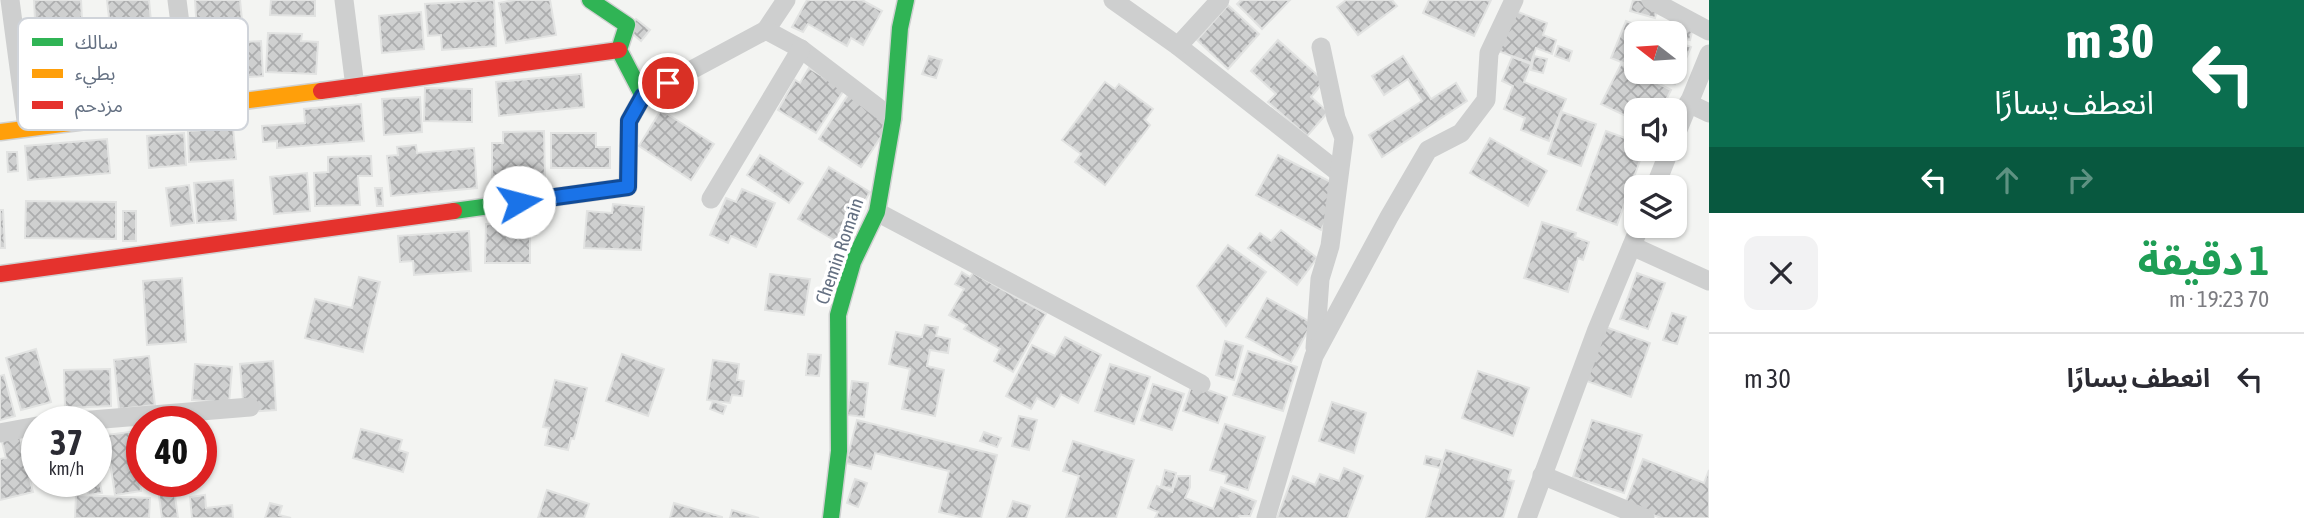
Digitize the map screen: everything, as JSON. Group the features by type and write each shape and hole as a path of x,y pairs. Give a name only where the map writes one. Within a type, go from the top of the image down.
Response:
{"street":[{"path":"10,0 18,60"},
{"path":"177,0 179,18"},
{"path":"344,0 355,87"},
{"path":"590,0 627,25 619,50 643,96"},
{"path":"0,274 628,187 629,121 643,96 766,30 786,0"},
{"name":"Chemin Romain","path":"831,518 839,451 838,316 853,262 877,212 893,119 900,28 906,0"},
{"path":"1113,0 1178,46 1338,172"},
{"path":"1178,46 1220,0"},
{"path":"1266,518 1314,356 1428,150 1461,134 1486,100 1489,53 1514,0"},
{"path":"1651,0 1709,31"},
{"path":"766,30 801,49 893,119"},
{"path":"1314,356 1320,279 1329,246 1344,138 1336,118 1321,47"},
{"path":"711,199 801,49"},
{"path":"248,101 619,50"},
{"path":"1709,54 1688,103 1709,113"},
{"path":"0,132 18,129"},
{"path":"877,212 1201,384"},
{"path":"1527,518 1596,332 1635,238"},
{"path":"1632,246 1709,281"},
{"path":"112,418 250,407"},
{"path":"0,433 21,429"},
{"path":"1542,475 1645,518"}],"building":[{"path":"34,0 81,0 82,18 35,18"},
{"path":"107,0 149,0 151,18 109,18"},
{"path":"195,0 240,0 242,18 196,18"},
{"path":"271,0 315,0 315,16 270,15"},
{"path":"494,0 496,46 442,50 441,35 428,36 425,4"},
{"path":"514,0 550,0 556,35 506,43 499,3"},
{"path":"807,0 862,0 882,11 863,45 851,38 847,46 808,24 803,32 792,27"},
{"path":"1241,0 1290,0 1262,29 1237,4"},
{"path":"1346,0 1392,0 1397,6 1358,35 1337,7"},
{"path":"1429,0 1491,0 1474,36 1423,13"},
{"path":"1633,0 1659,4 1655,18 1630,11"},
{"path":"1228,5 1259,34 1228,69 1197,40"},
{"path":"1513,10 1547,23 1543,35 1556,40 1552,54 1536,48 1531,63 1498,51"},
{"path":"421,12 424,49 382,53 379,16"},
{"path":"636,19 650,30 641,41 627,29"},
{"path":"1624,26 1624,63 1611,58"},
{"path":"1687,27 1693,28 1690,40 1687,39"},
{"path":"268,33 302,34 301,41 318,42 316,74 266,72"},
{"path":"1278,40 1324,81 1311,97 1328,112 1307,136 1268,102 1276,94 1251,71"},
{"path":"261,41 263,76 248,77 248,42"},
{"path":"1558,46 1572,51 1569,61 1555,56"},
{"path":"929,56 942,60 936,78 922,74"},
{"path":"1403,56 1431,99 1456,83 1467,101 1382,157 1369,135 1422,101 1408,79 1384,95 1372,76"},
{"path":"1534,56 1547,59 1543,73 1531,70"},
{"path":"1512,57 1531,64 1524,82 1566,99 1549,141 1521,130 1525,118 1504,109 1513,86 1502,81"},
{"path":"1621,64 1624,66 1624,84 1659,84 1671,90 1667,98 1624,98 1624,115 1601,104"},
{"path":"809,68 844,90 816,133 778,110 795,80 800,83"},
{"path":"581,74 584,107 499,116 496,82"},
{"path":"1105,82 1115,89 1119,84 1153,109 1145,120 1150,125 1105,185 1075,162 1081,154 1062,140"},
{"path":"425,88 472,89 472,122 424,121"},
{"path":"850,92 892,120 861,167 819,139"},
{"path":"420,97 422,132 384,135 382,99"},
{"path":"361,104 364,141 277,148 277,141 263,142 262,126 305,123 304,109"},
{"path":"661,110 714,144 691,180 639,146"},
{"path":"1562,112 1596,124 1581,166 1548,154"},
{"path":"233,130 236,159 189,162 188,131"},
{"path":"544,131 545,177 492,177 492,143 503,143 503,132"},
{"path":"1606,131 1624,138 1624,161 1640,161 1635,175 1624,175 1624,205 1617,225 1577,210"},
{"path":"184,133 186,165 149,168 147,136"},
{"path":"551,133 596,133 596,147 610,147 610,168 551,168"},
{"path":"1490,138 1547,171 1528,206 1470,173"},
{"path":"107,139 110,173 28,180 25,146"},
{"path":"416,145 417,153 474,148 477,188 391,196 387,156 398,155 397,147"},
{"path":"7,152 17,152 18,171 8,172"},
{"path":"760,155 803,183 789,203 747,175"},
{"path":"1278,155 1331,182 1330,213 1321,230 1256,195"},
{"path":"371,156 372,176 358,176 360,205 315,206 314,173 328,172 328,157"},
{"path":"829,167 870,192 839,243 798,219"},
{"path":"307,173 310,211 274,214 270,177"},
{"path":"233,180 236,220 197,223 194,183"},
{"path":"189,185 194,223 171,226 166,188"},
{"path":"375,188 382,188 383,206 377,206"},
{"path":"742,189 775,203 756,247 731,236 728,243 710,235 726,198 736,202"},
{"path":"26,201 116,202 116,239 25,238"},
{"path":"613,204 644,207 641,250 584,248 587,211 612,213"},
{"path":"0,210 3,210 5,248 0,248"},
{"path":"123,211 136,211 136,241 123,241"},
{"path":"1542,222 1576,233 1575,237 1589,242 1583,260 1578,258 1568,292 1524,278"},
{"path":"486,224 530,225 530,263 485,263"},
{"path":"1281,230 1317,258 1297,285 1248,248 1260,233 1271,241"},
{"path":"469,231 471,271 414,275 413,261 400,262 398,236"},
{"path":"1228,245 1266,272 1226,326 1197,286"},
{"path":"962,272 970,277 973,273 1046,314 1013,372 994,361 1000,349 964,329 967,325 949,315 964,289 955,284"},
{"path":"1637,273 1665,283 1648,329 1620,319"},
{"path":"770,274 810,279 804,315 765,310"},
{"path":"359,277 380,282 363,352 305,338 315,299 352,308"},
{"path":"182,278 186,342 147,345 143,281"},
{"path":"1267,298 1312,323 1291,362 1246,337"},
{"path":"1672,313 1686,317 1677,344 1663,340"},
{"path":"925,325 938,327 936,336 950,339 948,353 930,350 927,366 944,370 935,416 902,409 910,369 889,364 896,332 922,337"},
{"path":"1600,325 1650,343 1631,397 1581,379"},
{"path":"1065,337 1101,355 1078,403 1061,394 1054,407 1037,398 1031,409 1006,396 1032,345 1055,356"},
{"path":"1225,341 1243,346 1234,380 1216,375"},
{"path":"36,349 51,402 21,406 21,410 6,358"},
{"path":"1248,351 1297,367 1283,411 1233,395"},
{"path":"622,354 664,369 648,416 606,401"},
{"path":"808,354 821,355 819,376 806,375"},
{"path":"149,356 155,405 126,406 119,409 114,360"},
{"path":"713,360 739,364 737,380 744,381 742,396 732,395 730,403 707,400"},
{"path":"273,361 276,410 244,412 240,364"},
{"path":"195,364 232,367 229,403 192,400"},
{"path":"1110,364 1150,377 1134,424 1095,411"},
{"path":"110,369 111,406 65,406 64,370"},
{"path":"1478,371 1529,388 1513,436 1462,418"},
{"path":"4,375 15,416 0,420 0,376"},
{"path":"555,380 587,388 574,439 571,438 568,450 545,445 549,428 543,427"},
{"path":"852,381 868,383 864,417 847,415"},
{"path":"1153,384 1184,394 1172,430 1141,420"},
{"path":"1192,384 1227,397 1218,423 1183,411"},
{"path":"713,401 726,406 723,414 710,409"},
{"path":"1332,402 1366,413 1354,453 1319,441"},
{"path":"1019,416 1037,420 1029,450 1012,446"},
{"path":"857,420 997,455 981,518 965,518 939,512 949,471 875,453 871,469 846,463"},
{"path":"1592,420 1642,435 1624,493 1573,477"},
{"path":"1225,424 1265,437 1248,490 1225,483 1227,475 1210,470"},
{"path":"361,429 402,440 399,450 408,453 403,472 353,458"},
{"path":"126,432 126,493 115,495 112,475 112,434"},
{"path":"984,432 1001,438 997,447 980,441"},
{"path":"19,433 21,495 0,500 0,459 6,458 1,438"},
{"path":"1073,441 1134,460 1116,518 1066,518 1079,476 1063,471"},
{"path":"1446,450 1511,470 1508,480 1514,481 1503,518 1426,518"},
{"path":"1426,456 1442,460 1440,468 1424,464"},
{"path":"1643,459 1704,483 1709,470 1709,518 1661,518 1625,504"},
{"path":"1344,468 1363,476 1347,518 1277,518 1293,476 1315,485 1320,474 1339,481"},
{"path":"1165,470 1176,473 1172,489 1161,486"},
{"path":"1178,476 1190,476 1190,487 1185,498 1213,509 1221,487 1256,501 1250,516 1155,518 1158,512 1148,508 1157,486 1172,492"},
{"path":"855,479 867,483 858,507 847,503"},
{"path":"547,490 589,504 584,518 538,518"},
{"path":"76,497 150,498 149,518 75,518"},
{"path":"159,497 175,497 178,518 162,518"},
{"path":"190,497 205,497 206,508 232,505 233,518 192,518"},
{"path":"1013,501 1030,506 1026,518 1007,518"},
{"path":"270,503 282,506 279,515 291,518 265,518"},
{"path":"674,503 722,517 722,518 670,518"},
{"path":"732,510 759,518 730,518"}],"traffic: fast":[{"path":"454,211 628,187 629,121 643,96 619,50 627,25 590,0"},
{"path":"831,518 839,451 838,315 853,262 877,212 893,119 900,28 906,0"}],"traffic: slow":[{"path":"248,100 321,91"},
{"path":"0,132 18,130"}],"traffic: jam":[{"path":"321,91 619,50"},
{"path":"0,274 454,211"}],"route":[{"path":"519,202 628,187 629,121 643,96 668,83"}]}
